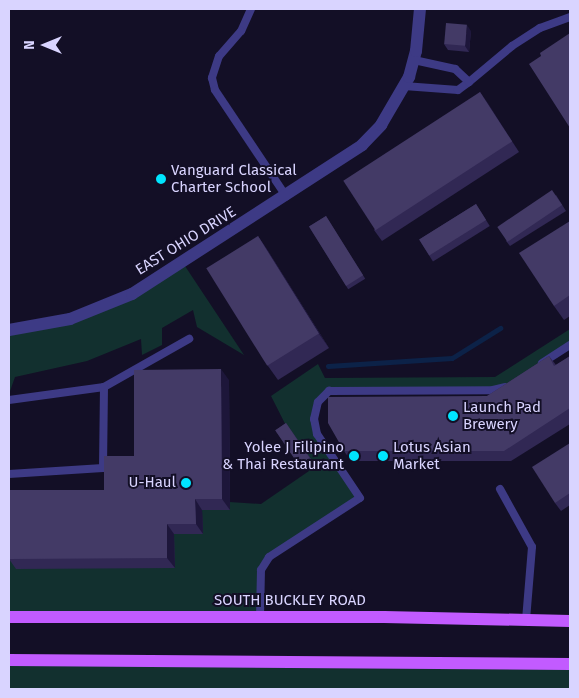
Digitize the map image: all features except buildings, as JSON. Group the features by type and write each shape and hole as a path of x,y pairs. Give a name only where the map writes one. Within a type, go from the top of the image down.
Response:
{"main road":[{"name":"SOUTH BUCKLEY ROAD","path":"9,617 260,617 570,621"},
{"path":"9,660 570,664"}],"street":[{"name":"EAST OHIO DRIVE","path":"9,330 70,319 122,299 286,196 362,145 381,125 404,86 414,60 420,9"}],"lane":[{"path":"251,9 241,31 219,56 212,78 215,90 286,196"},
{"path":"404,86 458,90 512,46 540,28 570,17"},
{"path":"414,60 455,68 470,82"},
{"path":"9,400 104,387 189,339"},
{"path":"533,369 570,345"},
{"path":"260,617 261,570 269,557 360,498 317,434 314,419 318,402 329,390 492,390 510,384"},
{"path":"9,474 103,468 104,387"},
{"path":"500,489 532,547 526,620"}],"green space":[{"path":"183,263 244,355 197,327 193,310 162,328 162,345 142,355 141,339 87,361 15,377 9,394 9,330 70,319"},
{"path":"570,329 570,345 502,388 329,391 318,402 317,434 360,498 269,557 261,570 260,617 9,617 9,528 174,568 174,534 203,534 202,510 229,510 229,502 261,504 309,471 271,396 318,364 325,378 495,377"},
{"path":"9,660 570,660 570,689 9,689"}],"waterway":[{"path":"328,366 452,358 500,328"}],"place":[{"name":"Vanguard Classical Charter School","path":"161,179"},
{"name":"Launch Pad Brewery","path":"453,416"},
{"name":"Yolee J Filipino & Thai Restaurant","path":"354,456"},
{"name":"Lotus Asian Market","path":"383,456"},
{"name":"U-Haul","path":"186,483"}]}
